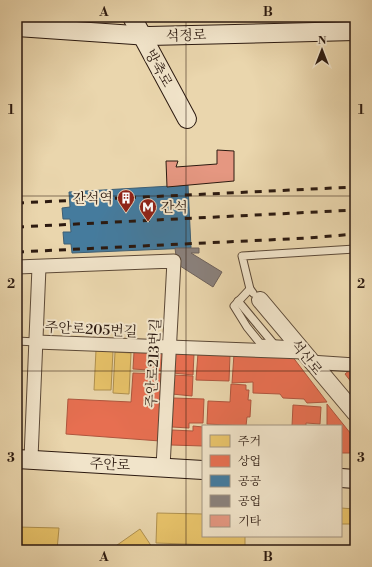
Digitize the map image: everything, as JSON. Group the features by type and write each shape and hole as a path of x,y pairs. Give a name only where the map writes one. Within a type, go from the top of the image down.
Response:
{"main road":[{"name":"방축로","path":"132,17 187,119"},
{"name":"석정로","path":"17,27 141,35 355,31"},
{"name":"주안로","path":"24,459 202,470"},
{"path":"342,478 355,479"}],"street":[{"name":"주안로213번길","path":"39,267 174,261 163,467"},
{"path":"17,267 39,267"},
{"name":"주안로205번길","path":"24,459 36,342 39,267"},
{"name":"석산로","path":"255,295 355,413"},
{"name":"주안로205번길","path":"36,342 304,353 355,365"}],"lane":[{"path":"304,353 273,343 260,342 247,327 234,306 238,301 255,295 242,256 355,250"},
{"path":"17,341 36,342"}],"building: 주거":[{"path":"96,350 113,351 111,390 94,390"},
{"path":"115,352 131,353 129,394 113,393"},
{"path":"342,508 355,509 355,524 342,524"},
{"path":"157,513 202,514 202,537 245,537 245,546 156,543"},
{"path":"17,527 59,528 57,550 17,550"},
{"path":"140,529 152,547 148,550 110,550"},
{"path":"85,545 90,550 79,550"}],"building: 상업":[{"path":"134,352 165,353 164,371 133,369"},
{"path":"174,353 194,354 193,375 173,373"},
{"path":"198,353 230,355 229,381 196,380"},
{"path":"234,354 292,356 327,402 307,403 304,399 283,398 280,394 253,393 253,382 232,383"},
{"path":"351,369 355,369 355,387 345,374"},
{"path":"133,373 164,374 160,441 66,434 68,399 131,402"},
{"path":"173,375 193,376 192,396 172,394"},
{"path":"231,384 246,385 246,390 249,390 248,400 251,400 250,417 247,417 246,425 207,424 208,401 230,402"},
{"path":"173,398 204,399 203,423 189,423 189,428 172,427"},
{"path":"327,404 355,439 355,451 352,453 342,453 342,425 327,425"},
{"path":"293,405 321,407 320,424 306,423 306,425 292,425"},
{"path":"193,426 202,427 202,446 171,445 172,430 193,431"}],"building: 공공":[{"name":"간석역","path":"188,185 191,248 72,253 71,244 64,244 63,232 71,232 70,219 63,219 62,208 70,207 69,192"}],"building: 공업":[{"path":"175,248 199,248 199,253 191,253 222,272 213,287 177,264"}],"building: 기타":[{"path":"217,150 234,151 234,181 167,187 166,161 178,161 176,167 217,164"}],"railway":[{"path":"17,203 355,187"},
{"path":"17,227 355,210"},
{"path":"17,252 308,238 355,234"}],"place":[{"name":"간석역","path":"126,213"},
{"name":"간석","path":"148,222"}]}
